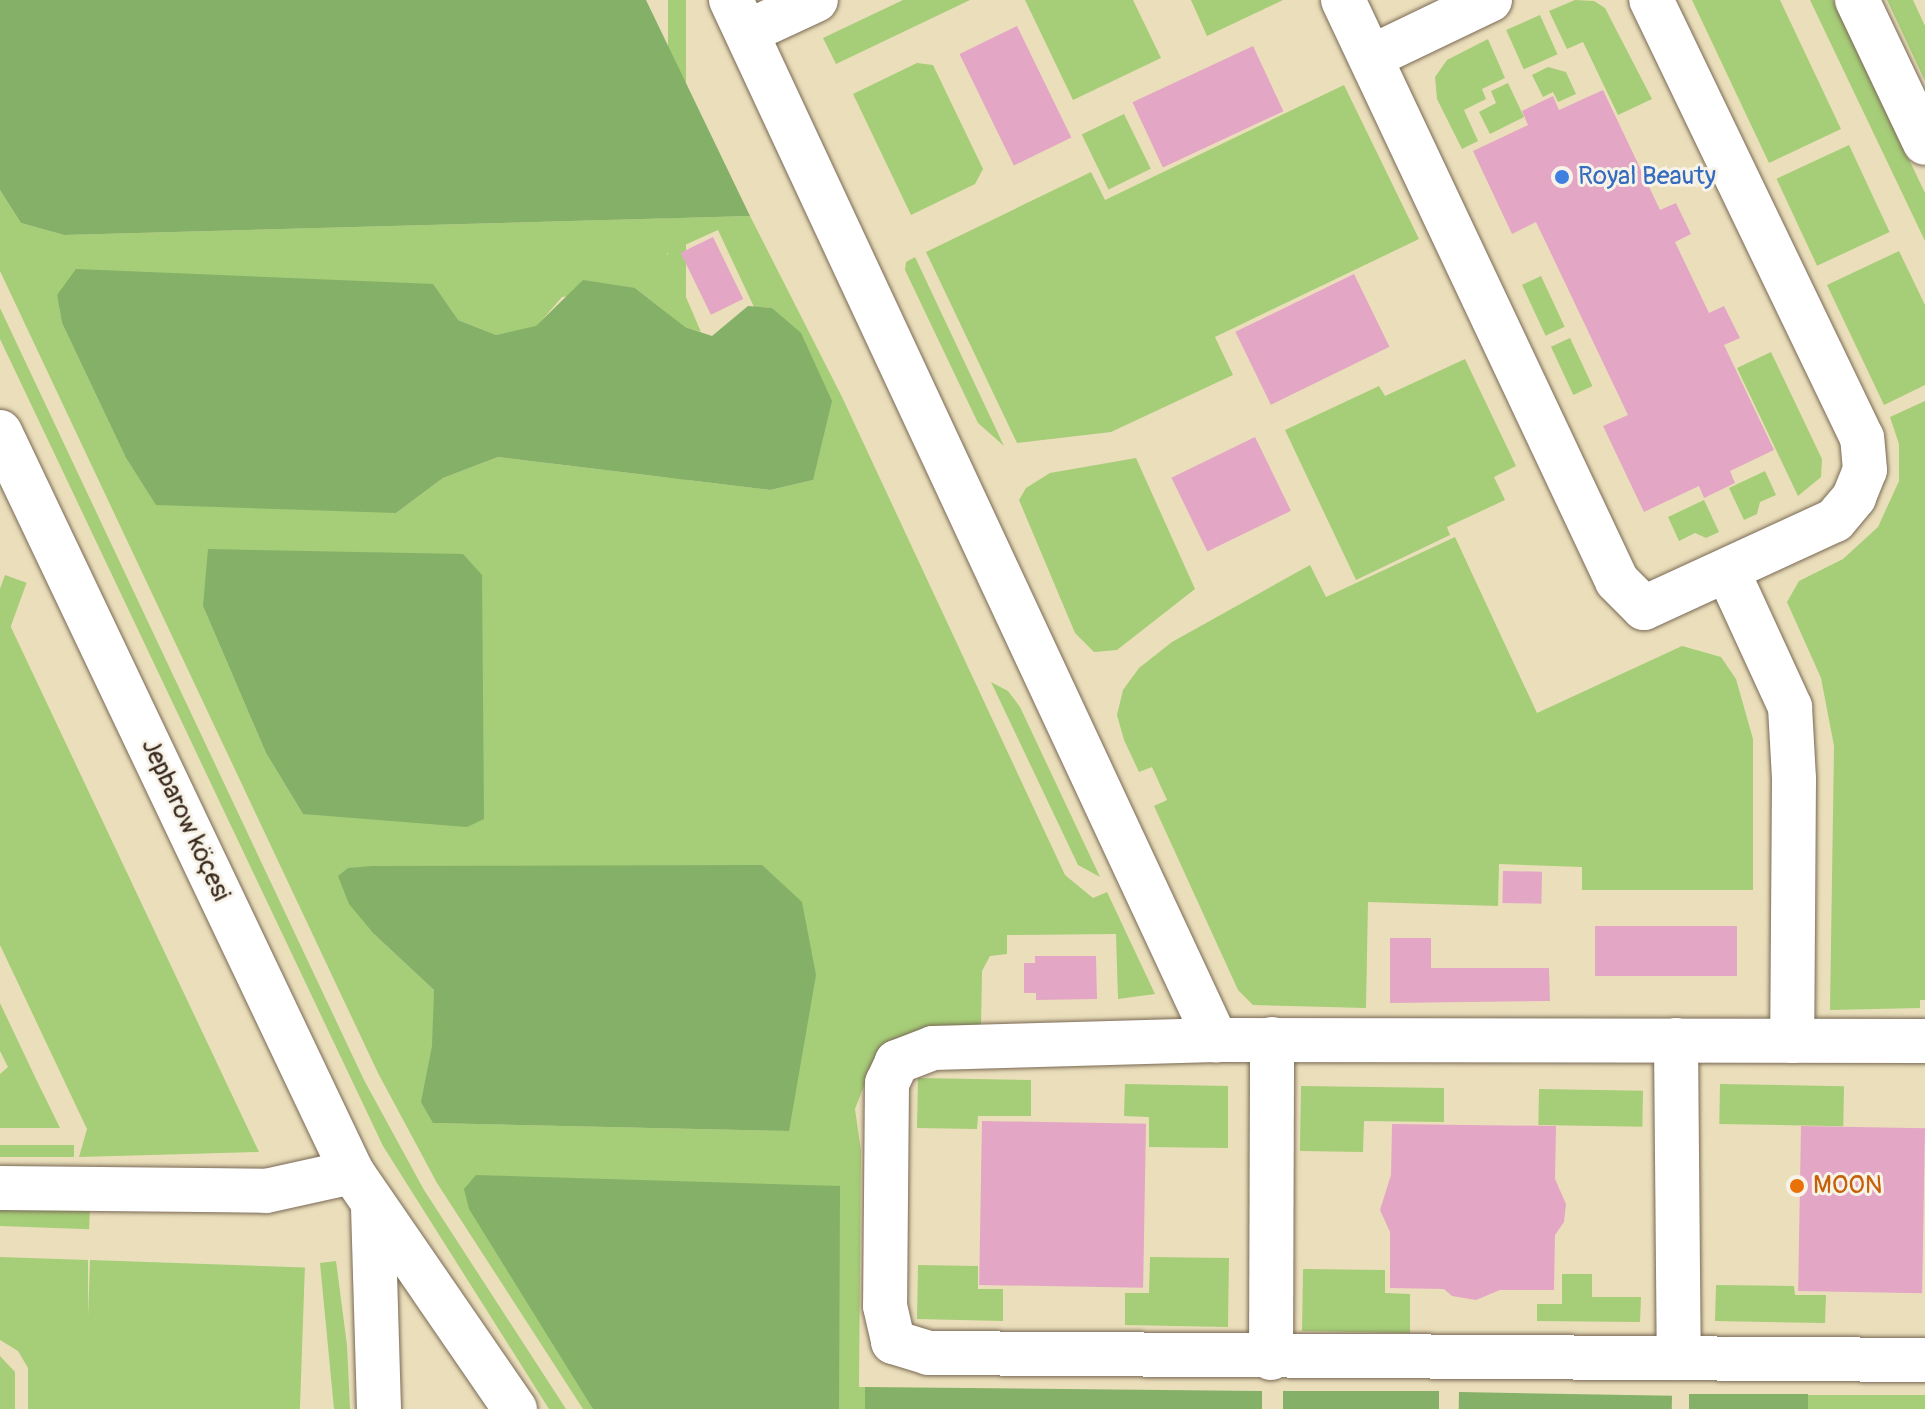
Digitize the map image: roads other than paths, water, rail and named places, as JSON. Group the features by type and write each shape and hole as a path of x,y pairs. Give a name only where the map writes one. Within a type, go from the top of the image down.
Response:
{"street":[{"path":"816,0 739,16 1216,1040"},
{"path":"1343,0 1617,581 1644,608 1728,572 1835,520 1854,497 1865,470 1862,438 1651,0"},
{"path":"1371,57 1490,0"},
{"path":"1857,0 1925,143"},
{"name":"Jepbarow köçesi","path":"0,432 362,1189 515,1409"},
{"path":"1728,572 1790,707 1794,779 1792,1041"},
{"path":"1271,1358 1272,1039"},
{"path":"1925,1041 1272,1039 933,1048 897,1062 887,1083 886,1324 893,1342 920,1353 1271,1358 1925,1360"},
{"path":"1676,1040 1679,1358"},
{"path":"0,1188 362,1189"},
{"name":"Jepbarow köçesi","path":"362,1189 379,1409"}],"place":[{"name":"Royal Beauty","path":"1562,177"},
{"name":"MOON","path":"1797,1186"}]}
